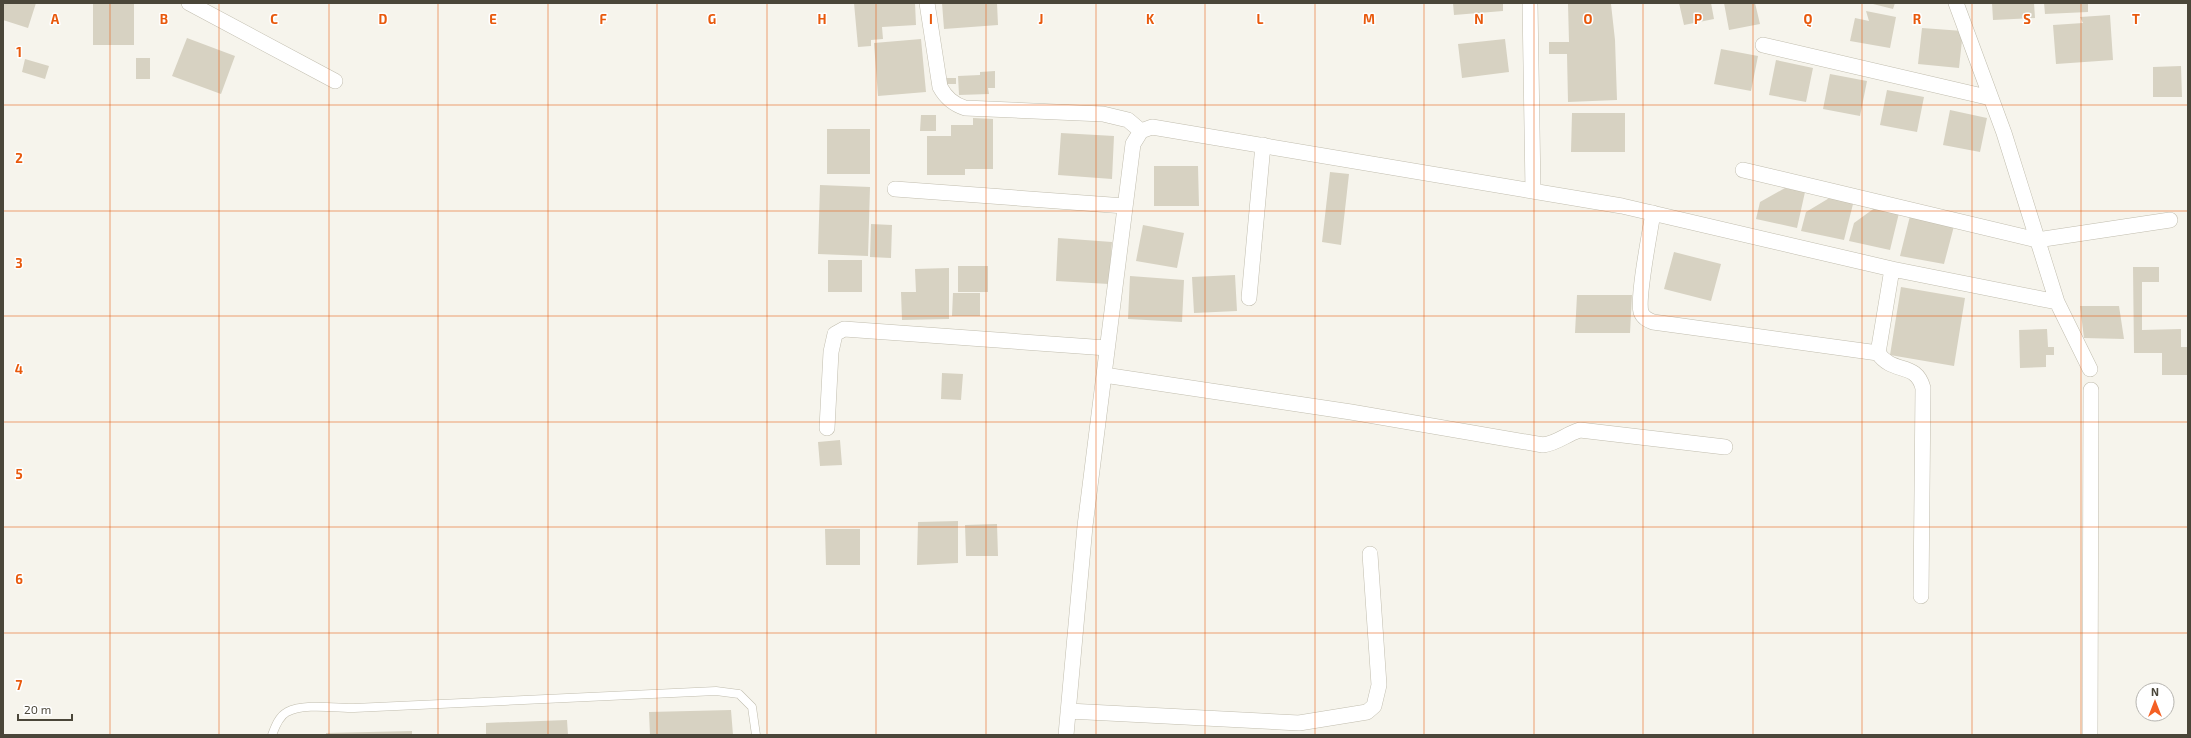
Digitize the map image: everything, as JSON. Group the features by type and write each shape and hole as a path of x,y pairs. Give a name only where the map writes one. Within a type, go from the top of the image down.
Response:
{"street":[{"path":"189,3 335,80"},
{"path":"927,3 940,87 945,96 956,105 965,108 1103,114 1128,120 1141,130"},
{"path":"1530,3 1533,191"},
{"path":"1956,3 1991,98 2057,302 2090,369"},
{"path":"1763,45 1991,98"},
{"path":"1066,735 1084,526 1133,144 1141,130 1152,127 1533,191 1653,213 1892,269 2057,302"},
{"path":"1249,298 1263,145"},
{"path":"1743,170 2037,240 2170,220"},
{"path":"895,189 1125,206"},
{"path":"1653,213 1641,296 1641,312 1645,319 1653,322 1878,353"},
{"path":"1892,269 1878,353 1884,362 1913,372 1921,378 1923,388 1921,596"},
{"path":"827,428 831,352 834,334 844,329 1107,348"},
{"path":"1104,375 1351,412 1543,445 1555,444 1568,434 1580,430 1726,447"},
{"path":"2090,735 2091,390"},
{"path":"1068,711 1299,723 1367,712 1374,706 1379,685 1370,554"}],"lane":[{"path":"272,735 277,723 286,712 307,707 354,708 716,691 739,694 752,707 756,735"}],"building":[{"path":"3,3 36,3 28,28 3,20"},
{"path":"93,3 134,3 134,45 93,45"},
{"path":"854,3 915,3 916,25 882,27 883,39 871,40 871,46 858,47"},
{"path":"942,3 997,3 998,25 944,29"},
{"path":"1453,3 1503,3 1503,11 1454,15"},
{"path":"1679,3 1711,3 1714,19 1684,25"},
{"path":"1724,3 1755,3 1760,24 1729,30"},
{"path":"1869,3 1895,3 1893,9"},
{"path":"1992,3 2034,3 2035,18 1993,20"},
{"path":"2044,3 2088,3 2088,12 2045,14"},
{"path":"1568,4 1611,4 1615,40 1617,100 1568,102 1567,54 1549,54 1549,42 1569,42"},
{"path":"1866,11 1896,17 1890,48 1850,41 1855,18 1869,21"},
{"path":"2110,15 2113,60 2056,64 2053,25 2083,23 2080,17"},
{"path":"1922,28 1963,31 1959,68 1918,64"},
{"path":"187,38 235,56 221,94 172,76"},
{"path":"921,39 926,92 878,96 874,43"},
{"path":"1505,39 1509,72 1462,78 1458,44"},
{"path":"1721,49 1758,56 1751,91 1714,84"},
{"path":"136,58 150,58 150,79 136,79"},
{"path":"25,59 49,66 45,79 22,72"},
{"path":"1776,60 1813,68 1806,102 1769,95"},
{"path":"2181,66 2182,97 2153,97 2153,67"},
{"path":"995,71 995,88 988,88 989,94 959,95 958,76 980,75 980,72"},
{"path":"1830,74 1867,81 1860,116 1823,109"},
{"path":"945,78 956,78 956,84 945,84"},
{"path":"1887,90 1924,97 1917,132 1880,125"},
{"path":"1950,110 1987,118 1980,152 1943,145"},
{"path":"1572,113 1625,113 1625,152 1571,152"},
{"path":"921,115 936,115 936,131 920,131"},
{"path":"973,118 993,119 993,169 965,169 965,175 927,175 927,136 951,136 951,125 973,125"},
{"path":"827,129 870,129 870,174 827,174"},
{"path":"1061,133 1114,136 1112,179 1058,175"},
{"path":"1154,166 1198,166 1199,206 1154,206"},
{"path":"1330,172 1349,174 1341,245 1322,242"},
{"path":"820,185 870,187 868,256 818,254"},
{"path":"1785,188 1805,192 1797,228 1756,219 1760,202"},
{"path":"1831,197 1853,204 1844,240 1801,231 1806,212"},
{"path":"1876,207 1899,213 1890,250 1849,241 1854,223"},
{"path":"1910,216 1954,226 1944,264 1900,256"},
{"path":"871,224 892,225 891,258 870,257"},
{"path":"1143,225 1184,233 1177,268 1136,261"},
{"path":"1058,238 1112,242 1109,284 1056,281"},
{"path":"1674,252 1721,264 1711,301 1664,289"},
{"path":"828,260 862,260 862,292 828,292"},
{"path":"958,266 988,266 988,292 958,292"},
{"path":"2133,267 2159,267 2159,282 2142,282 2142,330 2181,329 2181,347 2188,347 2188,375 2162,375 2162,353 2134,353"},
{"path":"949,268 949,319 902,320 901,292 916,292 915,269"},
{"path":"1235,275 1237,311 1194,313 1192,277"},
{"path":"1130,276 1184,280 1182,322 1128,319"},
{"path":"1901,287 1965,298 1954,366 1890,355"},
{"path":"953,293 980,293 980,316 952,316"},
{"path":"1577,295 1632,295 1630,333 1575,333"},
{"path":"2080,306 2119,306 2124,339 2084,338"},
{"path":"2047,329 2048,347 2054,347 2054,355 2046,355 2046,367 2020,368 2019,330"},
{"path":"942,373 963,374 961,400 941,399"},
{"path":"840,440 842,465 820,466 818,442"},
{"path":"958,521 958,563 917,565 918,522"},
{"path":"997,524 998,556 966,556 965,525"},
{"path":"825,529 860,529 860,565 826,565"},
{"path":"731,710 733,735 650,735 649,712"},
{"path":"567,720 568,735 486,735 486,723"},
{"path":"412,731 412,735 326,735 326,733"}]}
